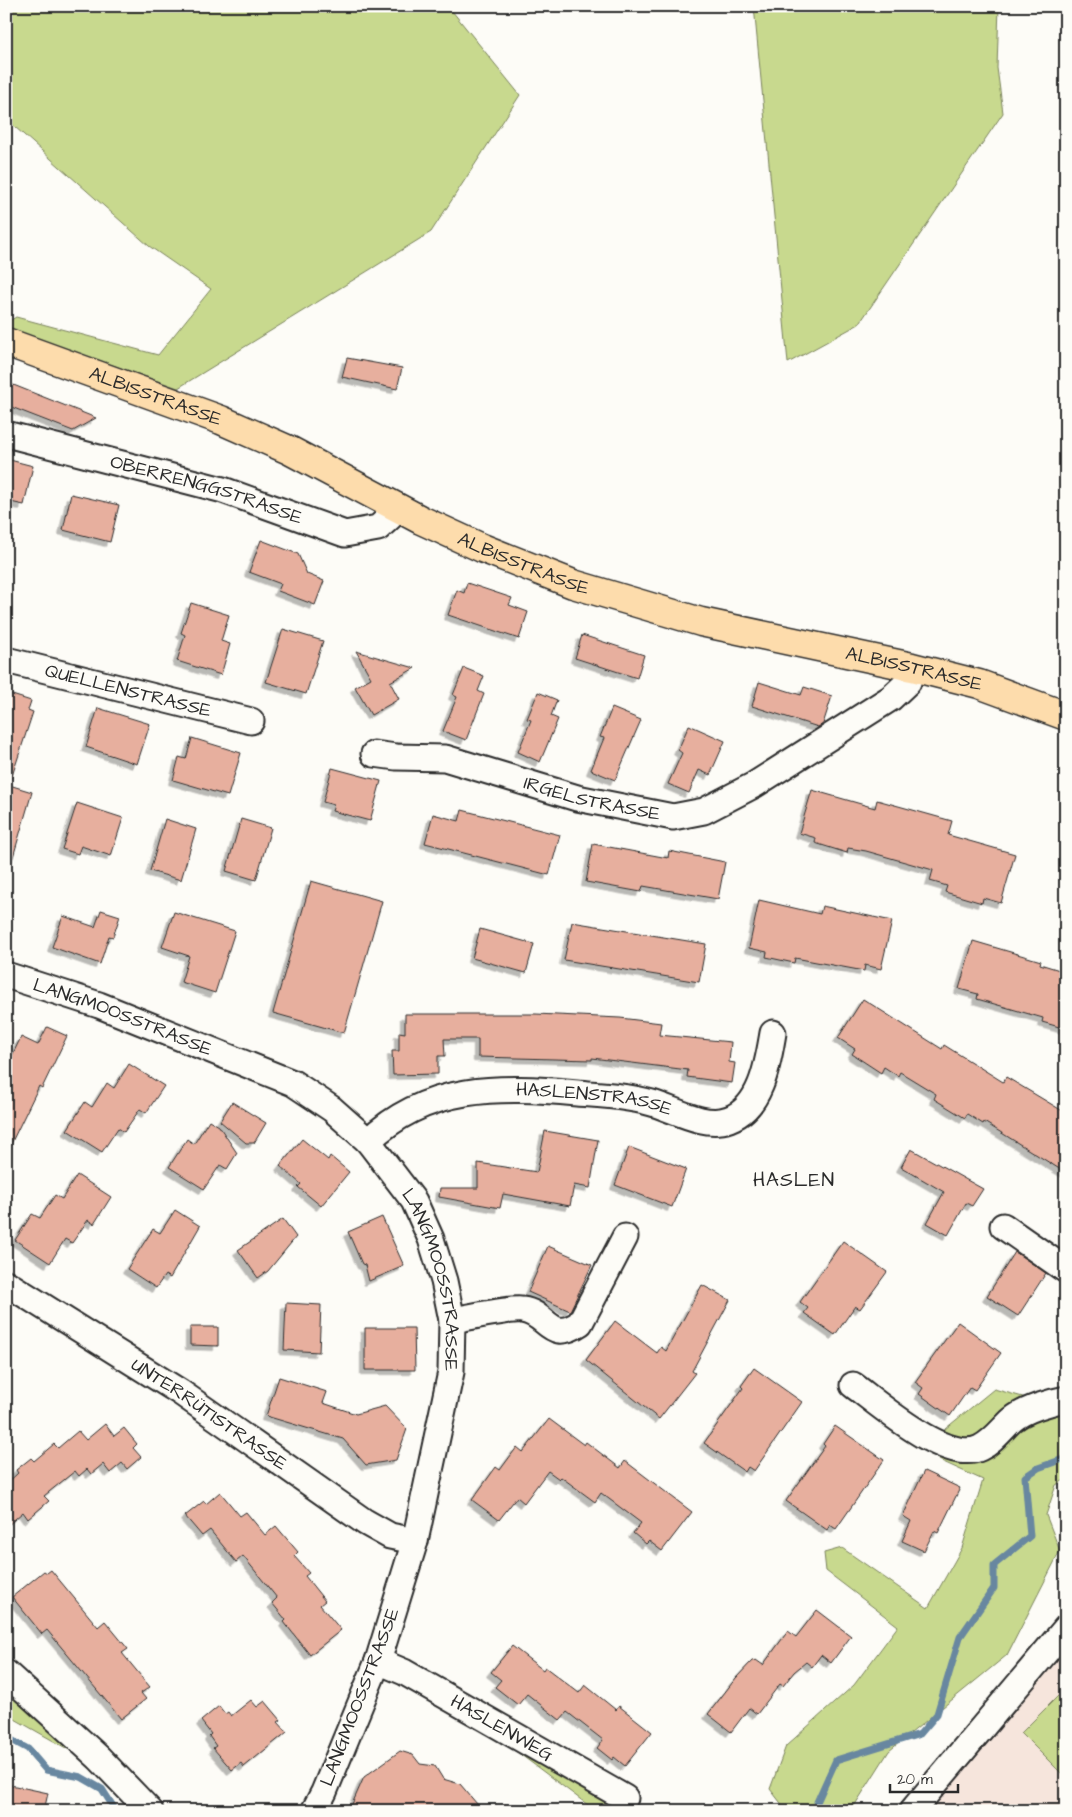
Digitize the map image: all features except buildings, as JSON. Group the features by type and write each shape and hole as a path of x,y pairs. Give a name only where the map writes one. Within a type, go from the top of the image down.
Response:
{"main road":[{"name":"ALBISSTRASSE","path":"6,342 221,420 289,450 395,507 482,548 573,584 641,606 737,631 912,667 980,684 1066,716"}],"street":[{"name":"OBERRENGGSTRASSE","path":"6,434 223,490 345,534 378,528 390,517 395,507"},
{"name":"QUELLENSTRASSE","path":"6,660 251,721"},
{"name":"IRGELSTRASSE","path":"374,754 396,757 445,758 577,798 673,817 704,812 768,776 891,698 908,682 912,667"},
{"name":"LANGMOOSSTRASSE","path":"6,975 99,1005 281,1077 332,1109 368,1141 414,1201 430,1240 444,1280 452,1320 451,1372 415,1541 378,1660 324,1792 314,1811"},
{"name":"HASLENSTRASSE","path":"368,1141 403,1113 428,1102 471,1092 530,1089 620,1097 651,1102 708,1122 729,1119 749,1107 766,1070 773,1033"},
{"path":"1003,1226 1066,1270"},
{"path":"452,1320 522,1310 534,1315 556,1331 569,1330 580,1324 624,1237"},
{"name":"UNTERRÜTISTRASSE","path":"6,1284 180,1392 365,1522 390,1536 415,1541"},
{"path":"853,1385 924,1436 959,1451 980,1449 1014,1418 1052,1402 1066,1399"},
{"path":"912,1811 1066,1628"},
{"name":"HASLENWEG","path":"378,1660 404,1672 625,1798"},
{"path":"6,1673 99,1758 150,1811"}],"shaded area":[{"path":"1066,1645 1066,1811 924,1811"}],"green space":[{"path":"6,6 448,6 520,95 431,232 178,388 6,328 6,323 16,317 158,355 211,289 149,246 6,119"},
{"path":"754,6 999,6 997,68 1003,113 859,324 788,363"},
{"path":"994,1389 1066,1409 1066,1479 1056,1485 1046,1515 1060,1551 1007,1655 889,1751 851,1811 787,1811 770,1789 786,1746 854,1685 898,1626 826,1571 824,1553 842,1548 928,1608 962,1548 983,1480 939,1460 945,1429"},
{"path":"1066,1688 1066,1778 1021,1733"},
{"path":"16,1693 75,1747 73,1752 6,1714 6,1697"},
{"path":"501,1740 634,1811 596,1811"}],"waterway":[{"path":"813,1811 836,1760 920,1734 937,1714 960,1637 994,1588 994,1565 1030,1536 1025,1477 1038,1468 1066,1458"},
{"path":"6,1737 28,1749 46,1770 81,1777 102,1789 116,1811"}],"district":[{"name":"HASLEN","path":"794,1180"}]}
